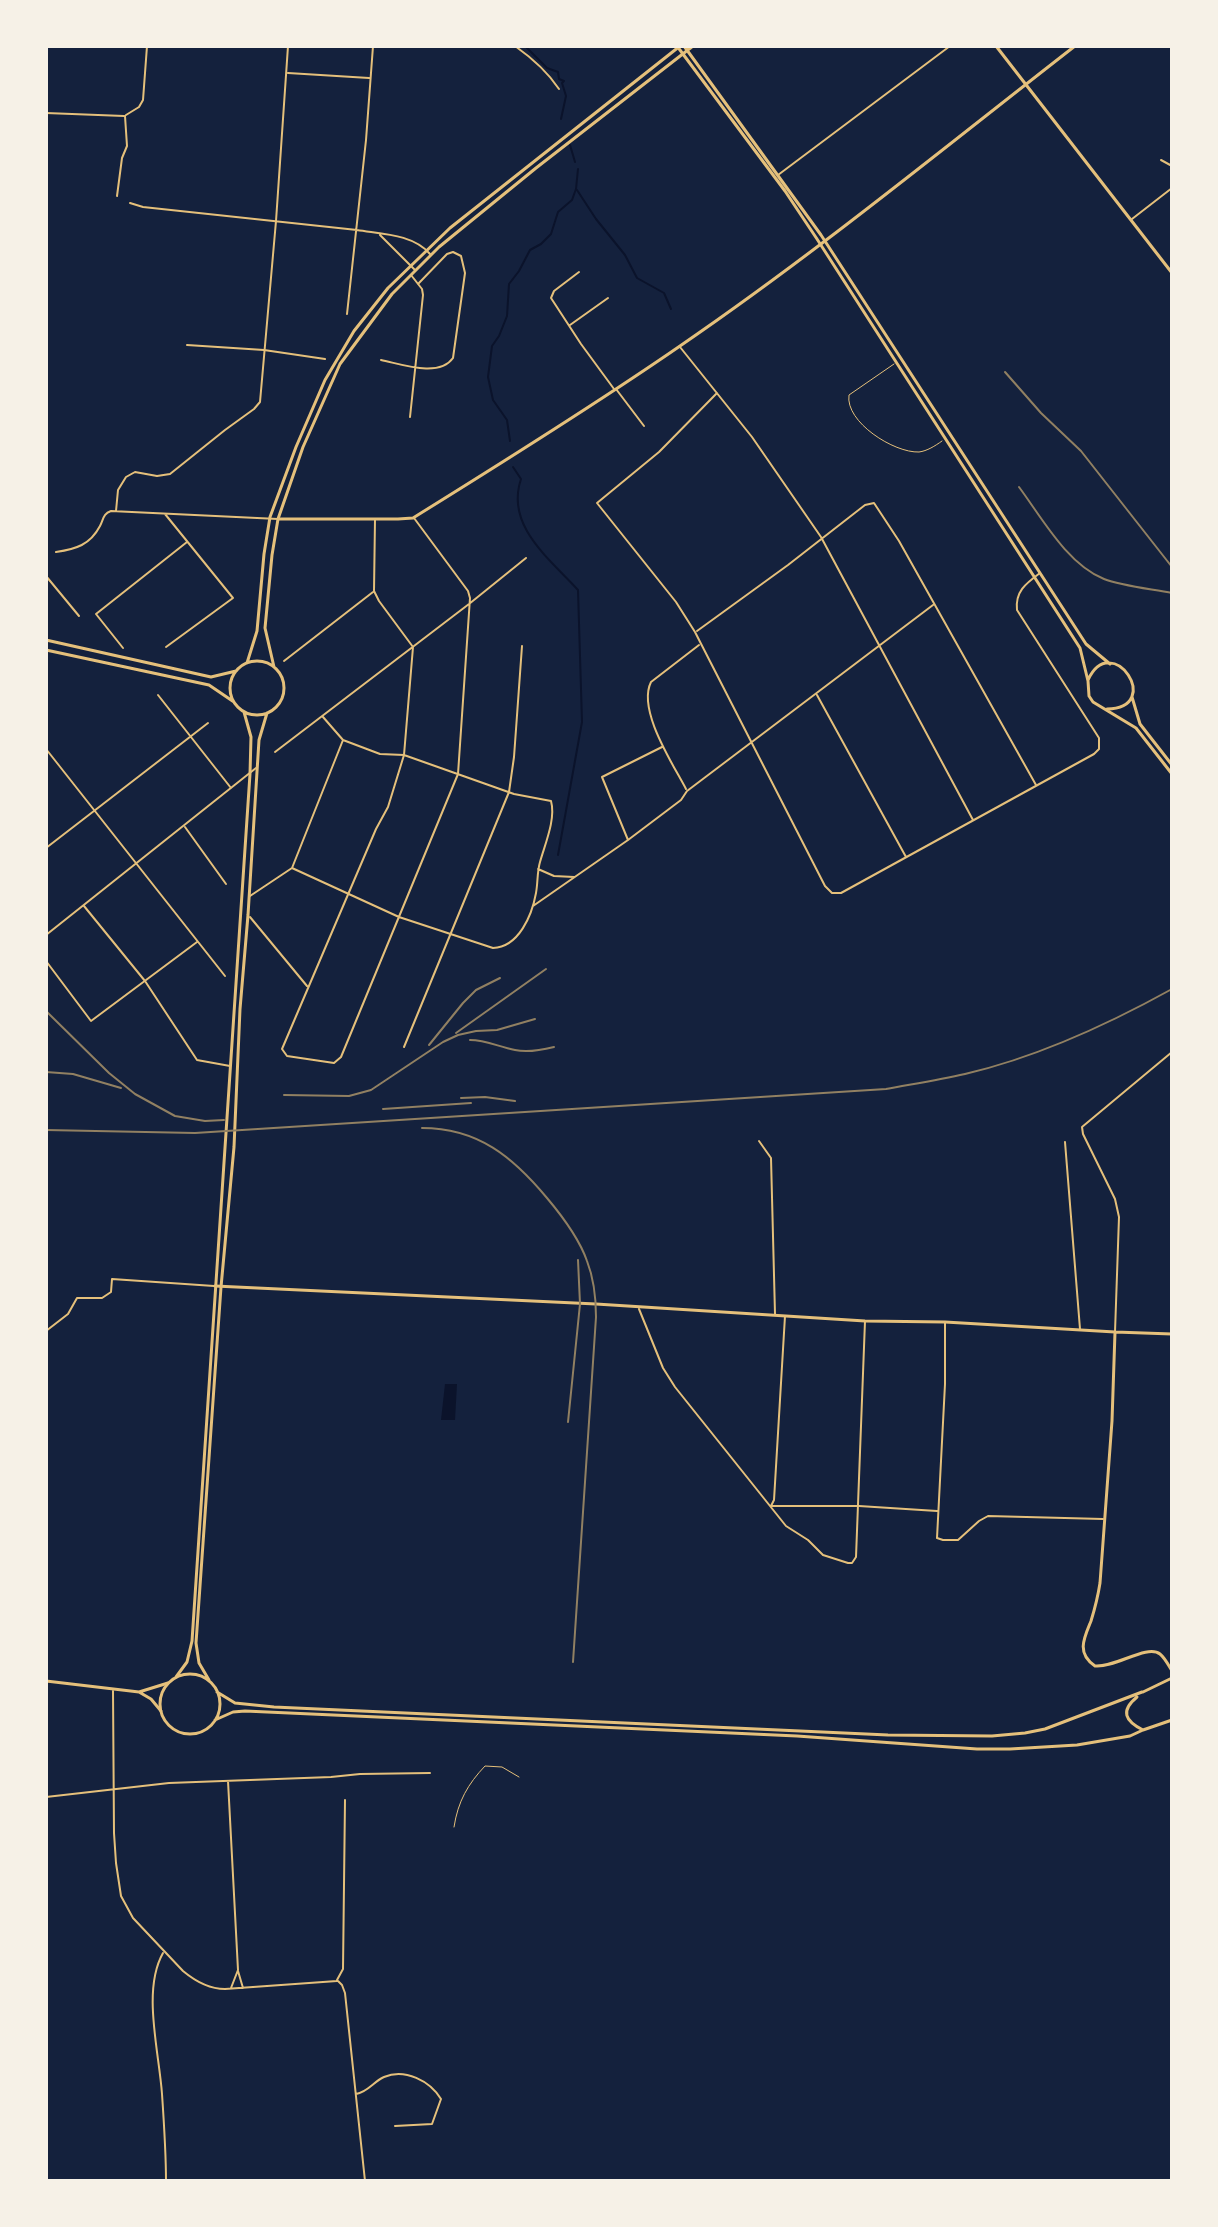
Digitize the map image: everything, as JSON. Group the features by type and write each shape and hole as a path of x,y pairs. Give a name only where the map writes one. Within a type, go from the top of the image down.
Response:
{"main road":[{"path":"680,46 688,51 777,176 902,358 1086,644 1110,664"},
{"path":"680,46 777,176"},
{"path":"247,663 257,631 270,517 296,447 334,362 362,320 426,249 531,162 680,46"},
{"path":"46,650 209,685 244,712 253,715 267,713 278,705 283,692 282,678 274,667 265,628 278,519 303,447 340,364 392,294 431,255 536,168 693,46"},
{"path":"996,46 1172,273"},
{"path":"278,519 413,518 680,347 823,243 1075,46"},
{"path":"823,243 1080,648 1087,688 1093,702 1136,728 1172,774"},
{"path":"46,640 211,677 236,671 247,663 261,661 274,667"},
{"path":"1088,681 1096,669 1110,664 1129,673 1140,724 1172,765"},
{"path":"234,702 230,689 236,671"},
{"path":"1107,709 1122,706 1132,695"},
{"path":"139,1692 168,1683 176,1677 191,1650 250,774 251,737 244,712"},
{"path":"215,1720 220,1706 217,1692 199,1663 196,1643 234,1147 240,1009 259,740 267,713"},
{"path":"215,1286 1172,1334"},
{"path":"1115,1332 1098,1597 1082,1642 1091,1664 1103,1667 1132,1656 1155,1652 1172,1671"},
{"path":"176,1677 195,1674 209,1680"},
{"path":"217,1692 235,1703 274,1707 888,1735 977,1736 1045,1729 1172,1678"},
{"path":"46,1681 139,1692 151,1699 172,1727 185,1733 200,1732 215,1720 233,1712 245,1711 1022,1749 1077,1745 1130,1736 1172,1720"},
{"path":"161,1711 161,1696 168,1683"},
{"path":"1142,1692 1127,1707 1126,1713 1129,1720 1143,1730"}],"street":[{"path":"46,63 47,46"},
{"path":"46,113 125,116 139,107 143,100 147,46"},
{"path":"116,511 118,490 126,477 135,472 157,476 170,474 260,402 288,46"},
{"path":"347,314 373,46"},
{"path":"515,46 534,60 559,89"},
{"path":"777,176 950,46"},
{"path":"286,73 371,78"},
{"path":"117,196 122,158 127,146 125,116"},
{"path":"1161,160 1172,166"},
{"path":"1131,220 1172,188"},
{"path":"130,203 390,235 419,243 431,255"},
{"path":"379,234 415,270"},
{"path":"388,241 390,235"},
{"path":"381,360 436,368 446,366 453,358 465,273 461,256 453,252 447,254 418,284"},
{"path":"579,272 551,295 552,300 644,426"},
{"path":"410,274 423,295 410,417"},
{"path":"569,326 608,298"},
{"path":"187,345 264,350 325,359"},
{"path":"680,347 752,437 821,537 974,821"},
{"path":"717,393 659,452 597,503 676,602 695,632 825,886 832,893 841,893 1099,749 1100,743 1017,610 1018,594 1040,573"},
{"path":"695,632 865,505 874,503 899,541 1036,786"},
{"path":"56,552 87,543 105,514 116,511 278,519"},
{"path":"164,514 233,598 166,647"},
{"path":"375,519 374,591 413,647 404,755 388,807 282,1049 287,1056 334,1063 341,1057 458,774 468,591 413,518"},
{"path":"123,648 96,614 188,542"},
{"path":"275,752 526,558"},
{"path":"46,576 79,616"},
{"path":"284,661 374,591"},
{"path":"533,906 628,840 681,800 687,791 934,604"},
{"path":"687,791 663,746 647,698 651,682 700,644"},
{"path":"404,1047 509,792 522,646"},
{"path":"816,694 906,857"},
{"path":"158,695 231,788"},
{"path":"292,868 399,917 493,948 510,943 519,934 533,906 538,869 553,807 551,801 509,792 404,755 380,754 343,740 323,716"},
{"path":"46,848 208,723"},
{"path":"250,897 292,868 343,740"},
{"path":"628,840 602,777 663,746"},
{"path":"46,749 225,976"},
{"path":"46,935 257,768"},
{"path":"184,825 226,884"},
{"path":"538,869 554,876 576,877"},
{"path":"84,906 145,981 197,1060 231,1066"},
{"path":"248,915 308,987"},
{"path":"46,961 91,1021 198,941"},
{"path":"1115,1332 1119,1217 1115,1199 1082,1127 1172,1052"},
{"path":"759,1141 771,1158 775,1314"},
{"path":"1065,1142 1080,1330"},
{"path":"46,1331 68,1314 77,1298 102,1298 111,1292 112,1279 215,1286"},
{"path":"638,1308 663,1368 675,1387 786,1526 808,1540 823,1555 842,1563 852,1563 856,1557 865,1321"},
{"path":"771,1506 774,1500 785,1315"},
{"path":"945,1322 937,1538 958,1540 988,1516 1105,1519"},
{"path":"771,1506 859,1506 937,1511"},
{"path":"113,1688 113,1789 116,1863 121,1896 133,1918 183,1971 200,1983 217,1989 337,1981 342,1985 365,2181"},
{"path":"46,1797 169,1783 430,1773"},
{"path":"228,1780 241,1988"},
{"path":"337,1981 343,1969 345,1800"},
{"path":"164,1952 155,1968 152,1991 162,2094 166,2181"},
{"path":"231,1988 238,1970"},
{"path":"355,2094 392,2075 419,2078 435,2088 441,2099 432,2124 395,2126"}],"lane":[{"path":"902,358 849,395 851,408 870,433 887,443 910,450 919,452 932,448 951,435"},
{"path":"454,1827 461,1799 469,1783 485,1766 502,1767 519,1777"}],"water":[{"path":"445,1384 457,1384 455,1420 441,1420"}],"waterway":[{"path":"525,46 547,68 558,72 559,79 564,81 566,96 561,119"},
{"path":"570,145 575,162"},
{"path":"510,441 507,420 493,400 488,377 492,346 507,316 509,284 530,250 551,234 558,212 572,200 578,169"},
{"path":"577,190 625,255 637,278 664,293 671,309"},
{"path":"513,467 521,479 519,512 525,527 543,554 578,590 582,722 558,855"}],"railway":[{"path":"1005,372 1041,413 1081,451 1172,567"},
{"path":"1019,487 1056,539 1078,563 1119,584 1172,593"},
{"path":"456,1033 546,969"},
{"path":"429,1045 476,990 500,978"},
{"path":"46,1130 195,1133 886,1089 965,1074 1019,1059 1097,1027 1172,989"},
{"path":"46,1011 135,1094 175,1116 205,1121 224,1120"},
{"path":"284,1095 349,1096 371,1090 458,1035 497,1030 535,1019"},
{"path":"470,1040 520,1051 554,1047"},
{"path":"46,1072 73,1074 121,1088"},
{"path":"461,1098 515,1101"},
{"path":"383,1109 471,1103"},
{"path":"422,1128 442,1129 477,1139 521,1170 565,1220 580,1244 591,1275 596,1317 573,1662"},
{"path":"568,1422 580,1304 578,1260"}]}
